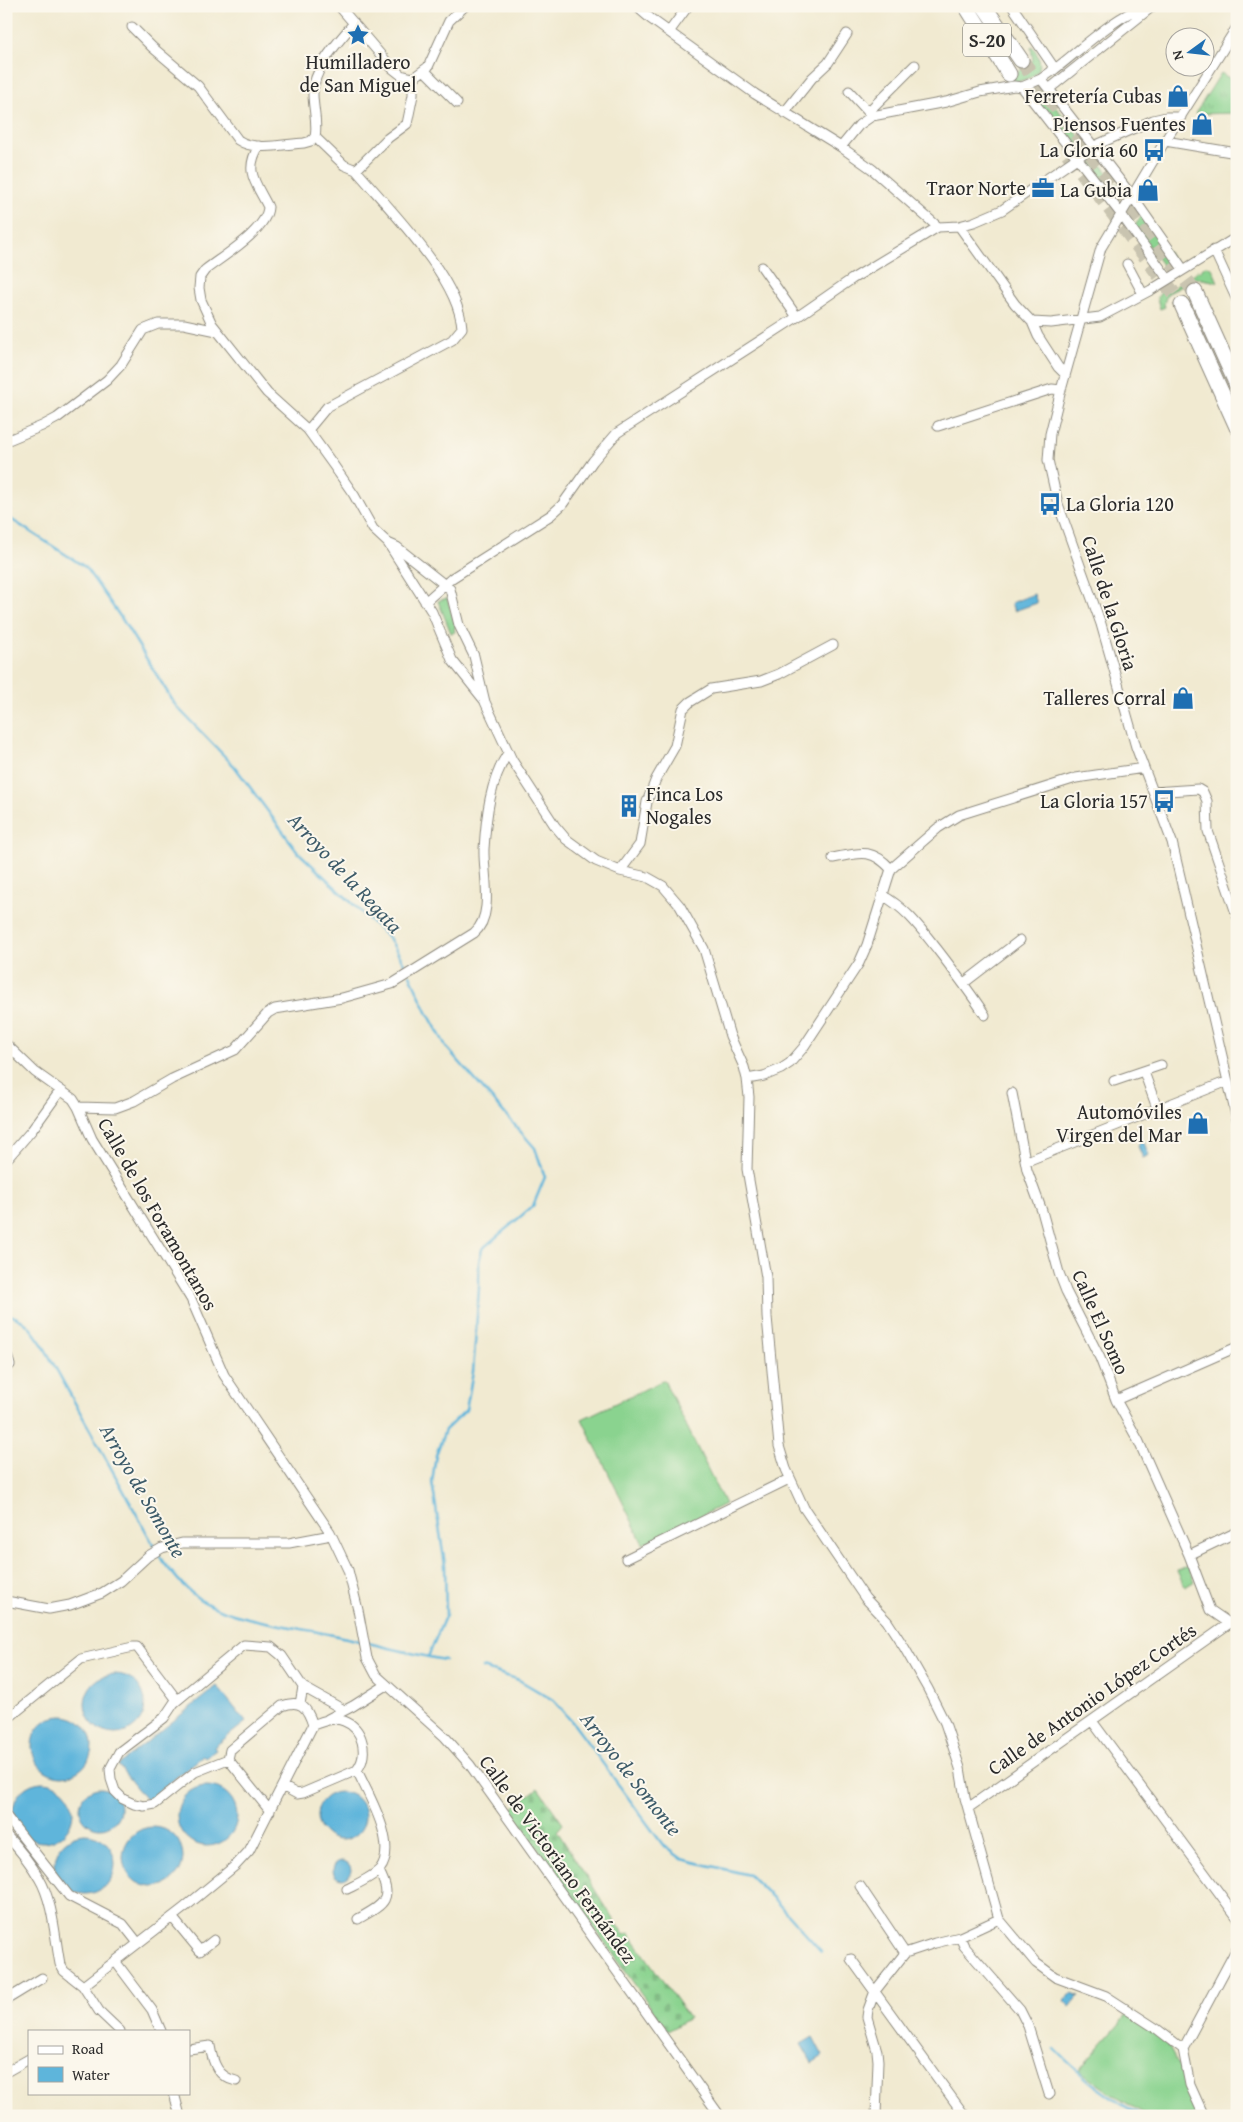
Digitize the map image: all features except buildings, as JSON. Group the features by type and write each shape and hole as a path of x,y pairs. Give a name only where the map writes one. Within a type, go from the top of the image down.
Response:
{"highway":[{"name":"S-20","path":"966,6 1009,74"},
{"name":"S-20","path":"984,6 1021,60"},
{"path":"1195,292 1237,385"},
{"path":"1182,305 1237,427"}],"street":[{"path":"339,6 392,68 401,76 413,78 424,70 434,56 440,38 449,21 465,6"},
{"path":"636,6 669,32 784,113 872,168 938,227"},
{"path":"669,32 688,6"},
{"path":"1012,6 1055,69"},
{"path":"870,114 946,102 980,92 1014,86 1022,87 1041,79 1117,21 1135,10 1146,6"},
{"path":"1049,88 1153,6"},
{"path":"308,430 327,407 452,340 462,328 458,309 441,274 412,236 356,170 344,165 315,137 313,94 315,78 333,49 354,23"},
{"path":"132,27 152,47 198,86 238,140 247,146 304,142 311,141 315,137"},
{"name":"Calle de la Gloria","path":"1237,27 1106,237 1098,256 1061,390 1050,434 1048,460 1058,504 1105,638 1127,719 1165,820 1178,863 1237,1120"},
{"path":"784,113 812,78 828,63 847,34"},
{"path":"841,147 915,65"},
{"path":"424,70 457,103"},
{"path":"356,170 388,138 407,124 413,95 413,78"},
{"path":"1041,79 1132,196 1183,269"},
{"path":"1022,87 1121,214 1168,279"},
{"path":"849,91 870,114"},
{"path":"425,602 445,584 552,515 562,505 592,461 618,433 797,317 852,279 938,227 958,226 974,222 1002,210 1094,146 1153,120 1166,117 1181,117"},
{"path":"1165,141 1237,153"},
{"path":"259,146 254,154 251,165 252,176 268,207 268,212 255,232 205,270 200,277 200,300 217,331 267,393 308,430 354,495 373,529 388,543 432,612 452,660 485,702"},
{"path":"958,226 1015,304 1032,322 1038,336 1058,367 1066,374"},
{"path":"1032,322 1051,323 1082,318 1089,320 1100,317 1143,294 1237,237"},
{"path":"1214,250 1237,300"},
{"path":"1127,264 1143,294"},
{"path":"762,267 797,317"},
{"path":"6,441 57,418 107,380 121,365 144,330 158,324 184,324 217,331"},
{"path":"938,426 1052,389 1061,390"},
{"path":"388,543 397,547 450,589 460,625 474,656 485,702 508,753 536,798 566,839 596,861 620,871 647,877 663,886 680,906 704,950 730,1036 744,1067 746,1079 749,1114 747,1169 759,1228 766,1277 767,1317 779,1446 789,1480 804,1508 865,1598 886,1621 928,1689 945,1723 960,1768 965,1798 998,1919 1036,1963 1055,1977 1106,1996 1157,2029 1183,2049"},
{"path":"620,871 640,844 647,802 656,779 675,746 683,709 690,702 711,689 760,681 779,674 833,645"},
{"path":"78,1108 115,1108 134,1101 172,1079 235,1050 268,1013 275,1009 359,994 392,984 474,933 481,927 484,921 486,906 484,850 490,796 500,767 508,753"},
{"path":"746,1079 764,1076 781,1069 790,1063 804,1048 858,963 867,945 891,869 938,828 959,815 1076,778 1144,768"},
{"path":"1153,792 1198,789 1203,792 1207,801 1208,831 1237,916"},
{"path":"833,858 871,853 891,869"},
{"path":"882,895 903,910 921,928 964,983 985,1015"},
{"path":"964,983 1020,940"},
{"name":"Calle de los Foramontanos","path":"6,1044 35,1072 73,1099 92,1139 191,1299 224,1376 330,1532 348,1570 362,1634"},
{"path":"1114,1081 1144,1072 1160,1064"},
{"path":"1144,1072 1157,1108"},
{"path":"1027,1161 1228,1081"},
{"path":"6,1160 32,1130 60,1091"},
{"name":"Calle El Somo","path":"1012,1093 1027,1161 1027,1170 1044,1218 1059,1272 1100,1358 1116,1400 1139,1442 1189,1555 1210,1610 1233,1621"},
{"path":"1116,1400 1237,1347"},
{"path":"6,1352 10,1365"},
{"path":"626,1559 789,1480"},
{"path":"6,1601 50,1609 70,1605 102,1593 121,1581 148,1556 162,1548 182,1543 203,1541 289,1543 326,1536 330,1532"},
{"path":"1189,1555 1237,1532"},
{"name":"Calle de Antonio López Cortés","path":"968,1808 1233,1621"},
{"name":"Calle de Victoriano Fernández","path":"362,1634 366,1653 376,1675 445,1737 470,1765 720,2116"},
{"path":"228,1759 194,1772 155,1804 144,1806 124,1799 115,1791 111,1779 110,1769 119,1752 164,1718 177,1700 244,1645 271,1647 282,1656 303,1687 344,1710"},
{"path":"6,1720 81,1659 133,1647 137,1647 177,1700"},
{"path":"83,1986 236,1865 249,1851 313,1725 328,1719 386,1684"},
{"path":"300,1704 303,1687"},
{"path":"228,1759 230,1750 282,1706 291,1703 300,1704 306,1708 313,1725"},
{"path":"282,1786 297,1794 303,1794 358,1770 364,1756 364,1746 360,1737 345,1721 328,1719"},
{"path":"1092,1721 1237,1917"},
{"path":"228,1759 270,1810"},
{"path":"347,1889 379,1871 384,1858 384,1839 370,1792 364,1786 358,1770"},
{"path":"6,1816 68,1896 123,1924 138,1943"},
{"path":"6,1835 24,1854 40,1879 50,1910 60,1964 64,1971 83,1986 99,2011 119,2030"},
{"path":"358,1919 384,1901 387,1896 379,1871"},
{"path":"860,1886 905,1953"},
{"path":"172,1917 200,1950 214,1940"},
{"path":"876,2116 878,2061 877,2051 867,2018 875,1991 905,1953 960,1937 998,1919"},
{"path":"960,1937 964,1946 1020,2010 1028,2026 1049,2094"},
{"path":"1204,2116 1190,2084 1183,2049 1237,1948"},
{"path":"851,1959 966,2116"},
{"path":"115,1961 152,2010 160,2030"},
{"path":"6,2000 42,1978"},
{"path":"190,2050 210,2046 216,2068 222,2075 236,2081"},
{"path":"6,2072 28,2060"},
{"path":"174,2094 180,2116"}],"green space":[{"path":"1033,47 1040,63 1039,69 1035,74 1024,80 1008,84 1006,81 1033,60 1031,48"},
{"path":"1221,73 1237,83 1237,113 1195,114"},
{"path":"1037,91 1044,92 1079,136 1081,142 1078,146 1072,147 1033,97"},
{"path":"1092,157 1096,158 1113,178 1103,186 1087,164 1087,160"},
{"path":"1117,183 1122,189 1122,194 1117,198 1107,190"},
{"path":"1142,214 1175,263 1172,270 1165,269 1135,226"},
{"path":"1206,266 1212,268 1218,282 1197,278 1167,294 1165,307 1160,309 1157,298 1164,288 1167,292"},
{"path":"447,598 456,627 454,628 455,632 451,633 438,601"},
{"path":"664,1380 725,1504 643,1544 582,1419"},
{"path":"1188,1566 1195,1581 1185,1587 1177,1571"},
{"path":"538,1788 563,1824 557,1831 624,1935 629,1933 689,2018 668,2031 510,1810"},
{"path":"1129,2013 1166,2041 1181,2069 1197,2113 1196,2115 1148,2116 1113,2095 1079,2070"}],"water":[{"path":"1034,594 1037,603 1014,611 1011,603"},
{"path":"1140,1142 1144,1143 1149,1155 1143,1158 1138,1146"},
{"path":"109,1674 121,1674 132,1679 140,1687 145,1698 143,1716 132,1729 121,1734 109,1734 98,1729 90,1721 85,1710 85,1698 90,1687 98,1679"},
{"path":"217,1686 246,1722 214,1747 216,1750 205,1758 203,1756 147,1801 118,1765"},
{"path":"56,1716 68,1716 79,1721 87,1729 92,1740 90,1758 79,1771 68,1776 56,1776 45,1771 37,1763 32,1752 32,1740 37,1729 45,1721"},
{"path":"43,1782 60,1787 68,1795 73,1812 68,1829 60,1837 43,1842 26,1837 18,1829 13,1812 18,1795 26,1787"},
{"path":"201,1786 213,1786 224,1791 232,1799 237,1810 235,1828 224,1841 213,1846 201,1846 190,1841 182,1833 177,1822 177,1810 182,1799 190,1791"},
{"path":"100,1788 114,1794 120,1808 114,1822 100,1828 86,1822 80,1808 86,1794"},
{"path":"336,1792 346,1792 358,1799 365,1811 365,1821 358,1833 346,1840 336,1840 328,1836 321,1829 317,1821 317,1811 321,1803 328,1796"},
{"path":"147,1827 159,1827 170,1832 178,1840 183,1851 181,1869 170,1882 159,1887 147,1887 136,1882 128,1874 123,1863 123,1851 128,1840 136,1832"},
{"path":"79,1834 91,1834 102,1839 110,1847 115,1858 113,1876 102,1889 91,1894 79,1894 68,1889 60,1881 55,1870 55,1858 60,1847 68,1839"},
{"path":"338,1861 346,1861 351,1866 349,1877 338,1879 333,1874 333,1866"},
{"path":"1071,1993 1079,1996 1070,2007 1064,2001"},
{"path":"813,2037 823,2056 812,2063 801,2044"}],"waterway":[{"name":"Arroyo de la Regata","path":"6,516 85,567 122,619 176,706 235,767 298,852 389,938 408,970"},
{"name":"Arroyo de la Regata","path":"410,975 427,1012 447,1048 535,1148 545,1177 533,1206 482,1249 479,1262 473,1372 466,1410 445,1430 436,1455 432,1482 445,1565 446,1614 428,1657"},
{"name":"Arroyo de Somonte","path":"6,1314 24,1322 44,1347 163,1562 192,1594 204,1602 232,1614 445,1660"},
{"name":"Arroyo de Somonte","path":"483,1668 519,1680 553,1700 573,1723 663,1845 682,1859 749,1875 773,1898 821,1951"},
{"name":"Arroyo de Somonte","path":"1055,2049 1096,2086 1143,2116"}],"tunnel":[{"path":"1021,60 1195,292"},
{"path":"1068,153 1182,305"}],"place":[{"name":"Humilladero de San Miguel","path":"358,35"},
{"name":"Ferretería Cubas","path":"1178,96"},
{"name":"Piensos Fuentes","path":"1202,124"},
{"name":"La Gloria 60","path":"1154,150"},
{"name":"Traor Norte","path":"1043,188"},
{"name":"La Gubia","path":"1148,190"},
{"name":"La Gloria 120","path":"1050,504"},
{"name":"Talleres Corral","path":"1183,698"},
{"name":"La Gloria 157","path":"1164,801"},
{"name":"Finca Los Nogales","path":"629,806"},
{"name":"Automóviles Virgen del Mar","path":"1198,1123"}]}
